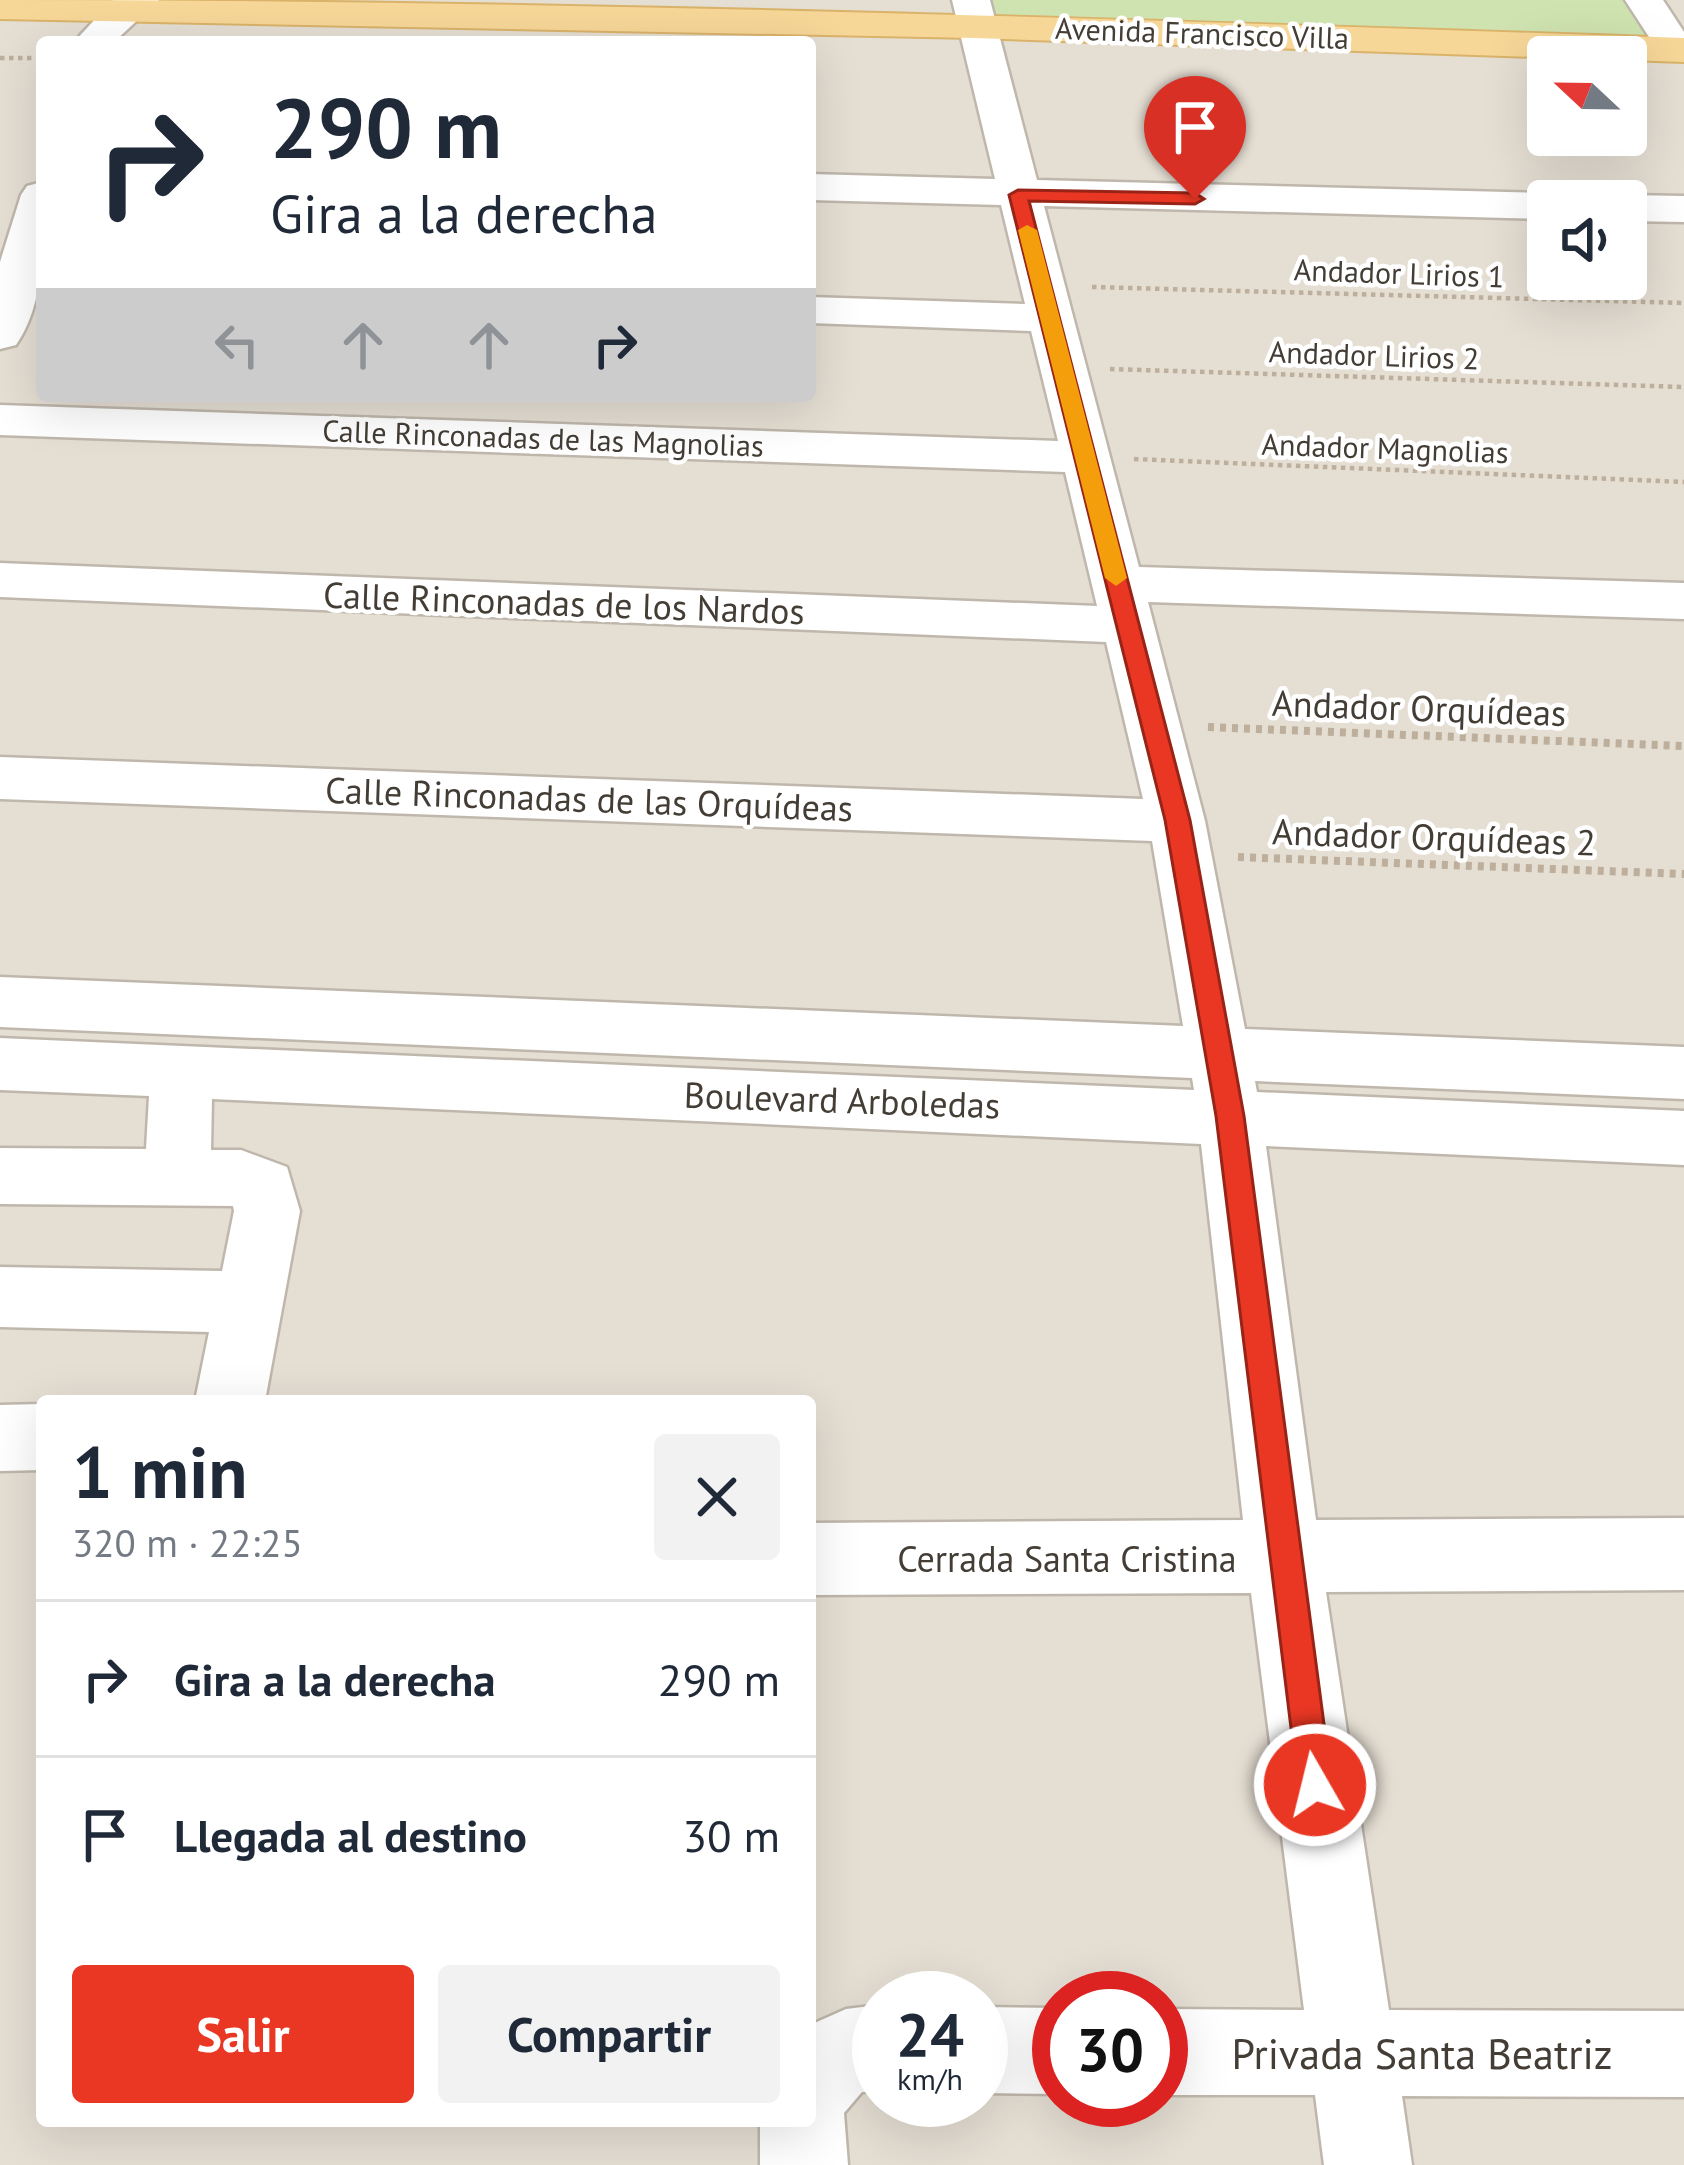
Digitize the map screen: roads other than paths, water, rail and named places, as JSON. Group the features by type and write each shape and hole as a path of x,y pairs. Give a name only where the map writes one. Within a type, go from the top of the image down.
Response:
{"main road":[{"name":"Avenida Francisco Villa","path":"0,7 127,3 436,7 981,46 1681,62"},
{"path":"0,44 36,45"},
{"path":"1647,76 1681,62"},
{"name":"Avenida Francisco Villa","path":"1244,75 1527,82"}],"street":[{"path":"1643,0 1681,62"},
{"path":"98,36 127,3"},
{"path":"981,46 1180,837 1230,1116 1284,1559 1368,2165"},
{"path":"816,187 1527,206"},
{"path":"1647,208 1684,209"},
{"path":"0,335 29,285 36,237"},
{"path":"816,310 1051,324"},
{"name":"Calle Rinconadas de las Magnolias","path":"0,420 1085,458"},
{"name":"Calle Rinconadas de los Nardos","path":"0,580 1122,604 1684,601"},
{"name":"Calle Rinconadas de las Orquídeas","path":"0,778 1180,837"},
{"name":"Boulevard Arboledas","path":"0,1003 1684,1073"},
{"name":"Boulevard Arboledas","path":"0,1064 1684,1138"},
{"path":"194,1177 204,1073"},
{"path":"0,1176 241,1178 265,1187 267,1211 231,1395"},
{"path":"0,1298 249,1302"},
{"path":"0,1438 36,1438"},
{"name":"Cerrada Santa Cristina","path":"816,1559 1684,1554"},
{"name":"Privada Santa Beatriz","path":"1188,2052 1684,2054"},
{"path":"816,2124 828,2082"},
{"path":"804,2165 815,2127"}]}
